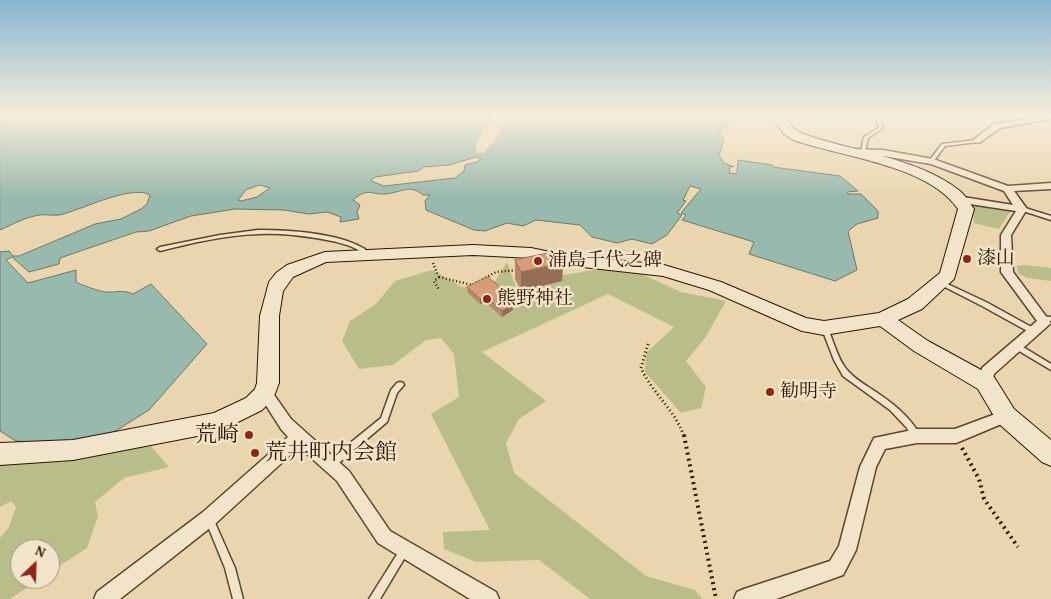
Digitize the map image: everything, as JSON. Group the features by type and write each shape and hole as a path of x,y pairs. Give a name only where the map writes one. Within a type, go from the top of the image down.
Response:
{"street":[{"path":"825,144 856,152 920,174 939,183 963,200 1022,209"},
{"path":"856,152 913,157 1007,189 1051,186"},
{"path":"1007,189 1022,209"},
{"path":"0,454 73,450 218,422 254,404 265,394 268,383 272,297 278,282 310,261 325,256 474,250 531,253 664,271 714,286 802,324 824,328 884,319 915,304 948,276 953,263 966,208 963,200"},
{"path":"986,383 987,372 1047,319 1007,272 1006,236 1022,209"},
{"path":"884,319 921,346 986,383 1006,416 1051,455"},
{"path":"265,394 286,424 343,476 384,537 489,599"},
{"path":"744,599 836,568 847,550 868,467 880,442 917,436 956,436 1006,416"},
{"path":"104,599 208,518 299,437"}],"lane":[{"path":"856,152 861,144"},
{"path":"931,162 944,145 952,144"},
{"path":"1022,209 1051,218"},
{"path":"160,249 228,234 265,230 293,231 351,242 363,250 364,254"},
{"path":"939,283 984,304 1033,332"},
{"path":"824,328 845,373 888,402 911,426 917,436"},
{"path":"1016,346 1051,367"},
{"path":"331,464 384,420 394,392 400,385"},
{"path":"208,518 230,568 238,599"},
{"path":"374,599 405,550"}],"path":[{"path":"439,290 434,281 438,277 472,285 496,272 522,269"},
{"path":"648,344 642,368 648,383 677,418 687,443 716,599"},
{"path":"956,436 978,479 984,499 1018,547"}],"green space":[{"path":"973,204 1011,210 999,229 974,223"},
{"path":"507,262 517,290 564,275 599,269 637,272 681,292 726,301 705,338 686,361 706,387 701,408 681,413 645,372 646,353 674,327 608,294 482,352 546,401 519,419 506,443 514,473 646,576 695,590 702,599 590,599 539,560 476,562 444,549 443,532 490,530 431,414 459,397 454,354 441,338 426,340 393,365 359,369 342,341 350,321 376,304 395,281 432,270 462,287 466,287 495,281"},
{"path":"1017,266 1051,268 1051,281 1027,278 1018,273"},
{"path":"148,443 169,467 124,478 95,502 98,516 87,548 60,566 60,539 10,539 10,589 25,589 10,599 0,599 0,538 9,527 16,507 11,501 0,507 0,463"}],"water":[{"path":"0,144 723,144 719,155 724,163 734,167 730,166 729,173 737,174 738,160 840,176 858,191 847,192 848,194 861,194 878,211 878,218 857,224 848,231 857,270 835,281 749,254 754,242 682,220 686,215 681,213 701,189 690,186 683,200 686,201 677,213 682,215 667,235 652,244 632,239 617,243 592,237 580,225 536,220 523,226 507,223 485,231 474,230 426,210 425,201 430,195 423,195 410,189 386,194 370,192 358,196 353,200 360,205 357,212 359,219 340,222 341,217 327,212 309,214 284,210 235,209 191,216 149,231 136,232 60,258 59,264 29,272 12,257 6,260 28,283 76,270 76,282 105,292 122,291 133,294 151,284 207,344 149,410 106,437 59,443 16,441 0,431 0,252 9,251 13,256 19,256 95,224 121,219 141,209 147,204 150,195 130,193 118,195 68,213 30,217 0,230","holes":["477,157 481,159 465,165 464,171 455,178 384,186 371,181 375,177 418,171 424,167 449,165","260,185 270,188 257,197 238,200 246,190"]}],"pier":[{"path":"476,144 492,144 483,153 476,153"}],"building":[{"path":"555,252 563,263 521,272 515,260"},
{"path":"488,277 502,289 497,291 513,305 502,311 485,296 480,299 467,287"}],"place":[{"name":"漆山","path":"967,259"},
{"name":"浦島千代之碑","path":"538,261"},
{"name":"熊野神社","path":"487,299"},
{"name":"勧明寺","path":"770,392"},
{"name":"荒崎","path":"249,435"},
{"name":"荒井町内会館","path":"255,453"}]}
